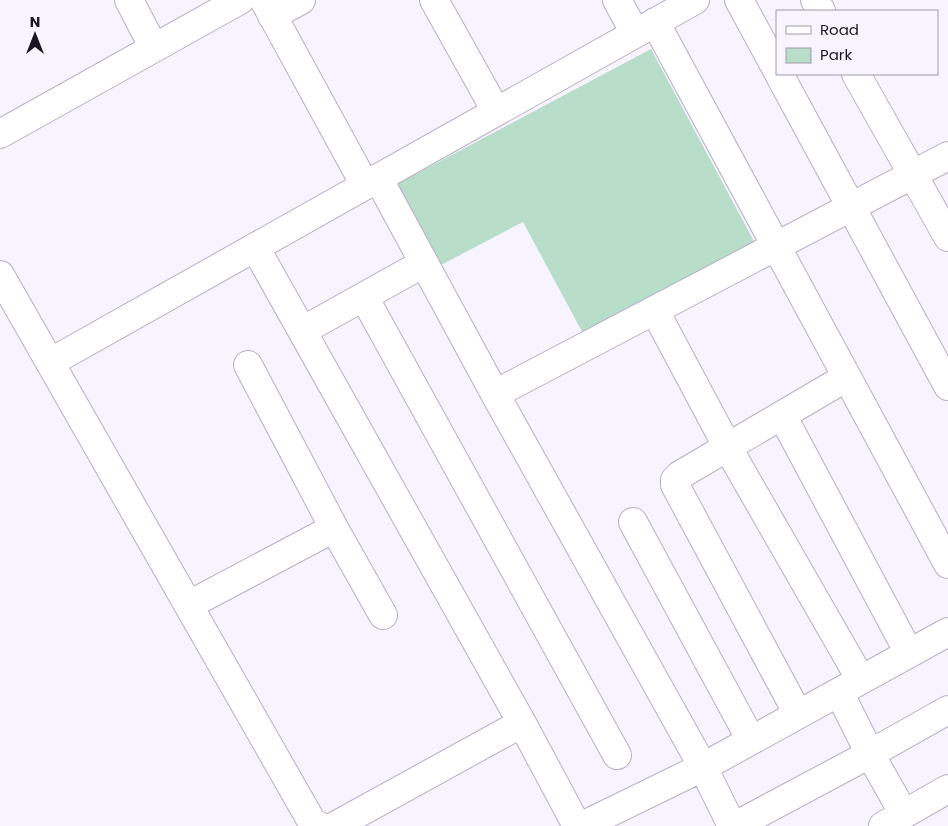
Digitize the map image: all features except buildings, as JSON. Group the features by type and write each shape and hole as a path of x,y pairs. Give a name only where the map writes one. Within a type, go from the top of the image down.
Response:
{"lane":[{"path":"128,0 154,48"},
{"path":"0,134 240,0"},
{"path":"301,0 268,8 372,181 424,263 703,767 733,826 870,754 948,710"},
{"path":"434,0 496,111"},
{"path":"617,0 645,27 777,247 948,564"},
{"path":"51,362 695,0"},
{"path":"739,0 776,68"},
{"path":"780,75 948,386"},
{"path":"857,75 948,237"},
{"path":"495,394 948,156"},
{"path":"256,247 522,723 577,826"},
{"path":"302,331 424,263"},
{"path":"0,275 312,822 319,826"},
{"path":"364,297 617,754"},
{"path":"655,311 728,448 850,686 870,754 894,820 948,789"},
{"path":"248,365 334,528 383,615"},
{"path":"798,714 674,480 847,377"},
{"path":"782,415 908,654"},
{"path":"633,522 751,740"},
{"path":"189,605 334,528"},
{"path":"582,826 703,767 948,632"},
{"path":"336,826 522,723"}],"green space":[{"path":"651,49 756,245 585,337 523,222 441,265 397,184"}]}
